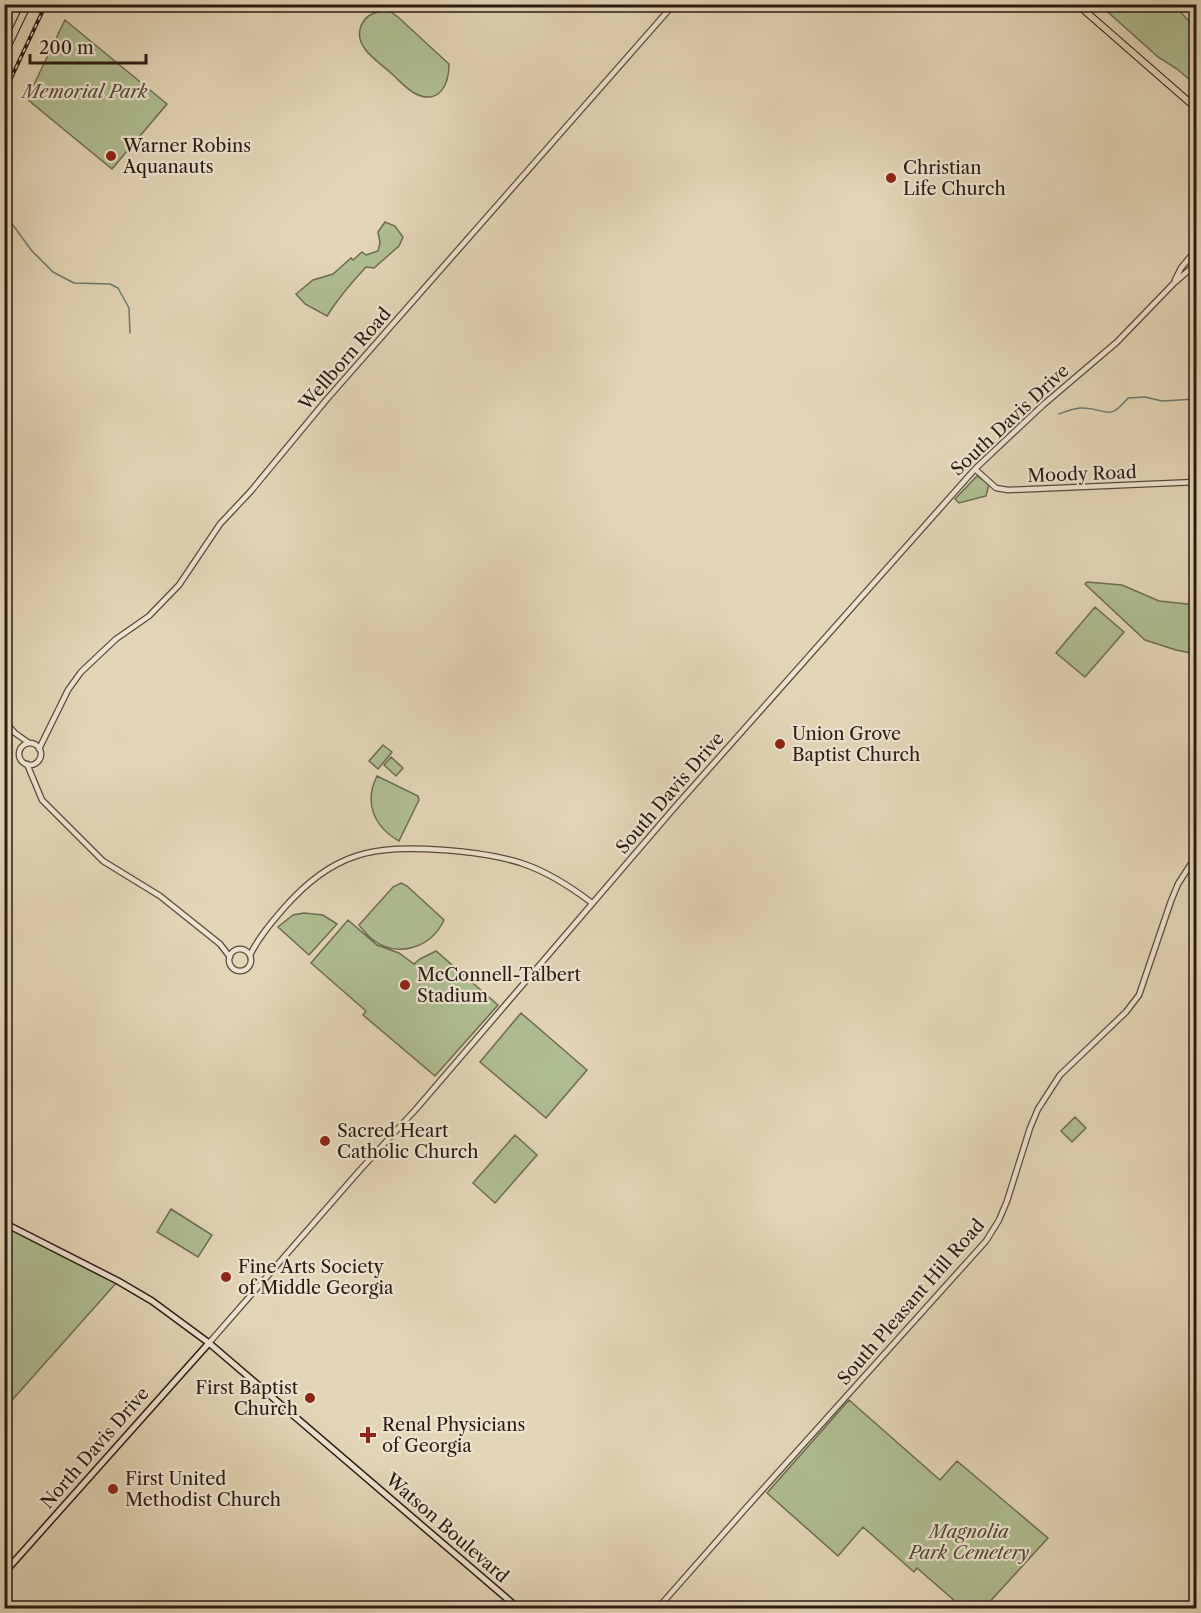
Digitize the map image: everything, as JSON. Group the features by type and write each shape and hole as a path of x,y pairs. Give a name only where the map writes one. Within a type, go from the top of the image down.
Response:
{"main road":[{"path":"4,54 28,4"},
{"path":"1077,4 1197,108"},
{"name":"Watson Boulevard","path":"4,1223 118,1281 152,1301 208,1343 518,1608"},
{"name":"North Davis Drive","path":"4,1573 208,1343"}],"street":[{"name":"Wellborn Road","path":"39,749 64,698 81,672 108,645 149,616 179,585 220,524 674,4"},
{"path":"1192,4 1197,8"},
{"name":"South Davis Drive","path":"1174,283 1181,268 1197,250"},
{"name":"South Davis Drive","path":"208,1343 472,1045 592,903 975,469 1043,405 1117,342 1174,283 1197,264"},
{"name":"Moody Road","path":"975,469 992,485 1005,489 1197,482"},
{"path":"4,721 15,733 39,749 40,756 35,764 34,780"},
{"path":"15,733 20,748 20,758 27,764 42,800 103,861 160,896 220,944 230,957 231,966 240,971 248,968 255,943"},
{"path":"20,748 32,744 47,734"},
{"path":"27,764 35,764"},
{"path":"220,944 236,951 244,950 255,943 313,879 342,861 363,853 382,850 422,848 503,856 550,874 592,903"},
{"name":"South Pleasant Hill Road","path":"658,1608 986,1241 1007,1201 1038,1109 1060,1075 1126,1012 1139,995 1178,884 1197,856"},
{"path":"244,950 250,956"},
{"path":"230,957 236,951"}],"green space":[{"path":"1100,5 1174,5 1196,29 1196,85 1158,57"},
{"path":"382,11 391,12 398,17 449,64 445,85 437,95 424,97 413,92 368,53 360,41 359,34 365,20 369,15"},
{"name":"Memorial Park","path":"65,20 167,104 112,169 27,99"},
{"path":"385,222 395,226 403,237 399,246 374,268 366,267 345,290 327,316 305,304 296,294 313,280 333,274 351,258 353,260 362,252 366,255 378,251 380,243 378,232"},
{"path":"977,476 989,484 986,496 959,503 955,499"},
{"path":"1087,582 1122,585 1159,601 1196,605 1196,654 1145,640 1085,584"},
{"path":"1095,607 1124,632 1085,677 1056,653"},
{"path":"383,745 392,752 378,769 369,761"},
{"path":"391,757 403,768 396,776 384,765"},
{"path":"377,776 418,796 419,800 399,841 383,828 373,813 371,795"},
{"path":"401,883 444,920 431,938 412,948 402,949 382,945 370,937 359,925 393,887"},
{"path":"304,913 323,915 337,924 309,955 278,927 293,915"},
{"name":"McConnell-Talbert Stadium","path":"348,920 377,945 399,953 414,964 436,951 498,1005 435,1076 363,1015 366,1011 311,963"},
{"path":"521,1013 587,1070 546,1118 480,1062"},
{"path":"1075,1117 1086,1128 1072,1142 1061,1131"},
{"path":"515,1135 537,1155 495,1203 473,1183"},
{"path":"171,1209 212,1235 198,1257 157,1232"},
{"path":"5,1226 118,1281 5,1408"},
{"name":"Magnolia Park Cemetery","path":"849,1400 940,1480 957,1461 1048,1538 984,1608 963,1608 917,1568 914,1572 863,1527 838,1556 767,1493"}],"waterway":[{"path":"4,213 32,251 53,272 74,283 110,284 118,288 129,308 130,333"},
{"path":"1059,414 1081,408 1112,412 1128,398 1145,397 1162,401 1196,399"}],"railway":[{"path":"4,93 46,4"}],"place":[{"name":"Warner Robins Aquanauts","path":"111,156"},
{"name":"Christian Life Church","path":"891,178"},
{"name":"Union Grove Baptist Church","path":"780,744"},
{"name":"McConnell-Talbert Stadium","path":"405,985"},
{"name":"Sacred Heart Catholic Church","path":"325,1141"},
{"name":"Fine Arts Society of Middle Georgia","path":"226,1277"},
{"name":"First Baptist Church","path":"310,1398"},
{"name":"Renal Physicians of Georgia","path":"368,1435"},
{"name":"First United Methodist Church","path":"113,1489"}]}
